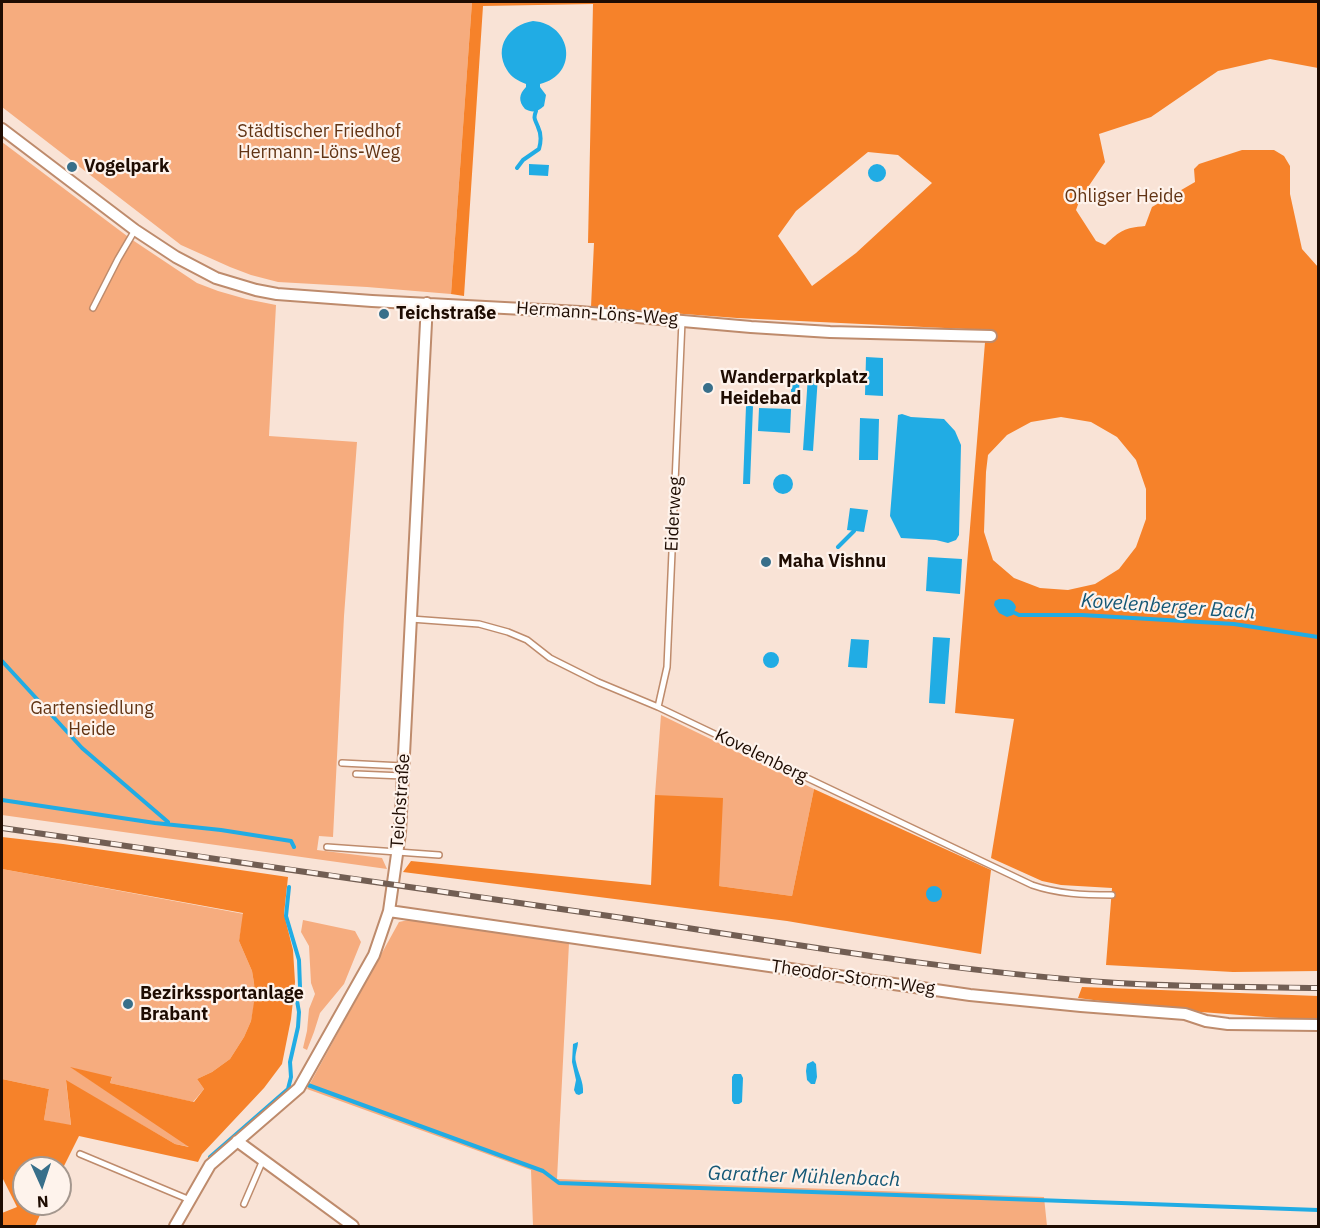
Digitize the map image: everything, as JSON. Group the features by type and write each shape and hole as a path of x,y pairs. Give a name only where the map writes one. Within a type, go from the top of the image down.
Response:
{"street":[{"name":"Hermann-Löns-Weg","path":"2,129 135,230 176,257 204,273 236,285 277,294 580,312 830,332 991,336"},
{"name":"Teichstraße","path":"175,1227 210,1165 299,1088 374,955 389,911 398,853 427,303"},
{"name":"Theodor-Storm-Weg","path":"389,911 970,995 1185,1014 1206,1021 1228,1024 1318,1025"},
{"path":"237,1141 353,1227"}],"lane":[{"path":"93,308 135,230"},
{"name":"Eiderweg","path":"658,707 667,667 682,321"},
{"name":"Kovelenberg","path":"411,619 479,624 508,632 527,640 550,658 598,682 658,707 1032,885 1046,890 1081,895 1112,895"},
{"path":"342,763 403,771"},
{"path":"356,774 403,771"},
{"path":"327,847 439,855"},
{"path":"80,1154 190,1200"},
{"path":"244,1204 263,1160"}],"green space":[{"name":"Städtischer Friedhof Hermann-Löns-Weg","path":"2,2 472,2 451,294 278,282 230,267 181,245 2,107"},
{"name":"Gartensiedlung Heide","path":"2,142 131,239 197,283 246,299 276,305 269,436 357,442 344,616 333,837 319,836 317,850 382,858 387,869 2,815"},
{"path":"661,715 814,789 792,896 719,886 655,795"},
{"name":"Bezirkssportanlage Brabant","path":"2,869 244,914 239,941 252,971 256,996 251,1021 230,1059 197,1079 204,1089 193,1102 110,1083 112,1078 72,1068 191,1147 175,1144 66,1081 71,1126 44,1120 49,1089 2,1079"},
{"path":"413,919 569,943 557,1179 1044,1197 1047,1226 533,1226 531,1170 307,1089 399,922"},
{"path":"303,920 355,931 361,942 344,984 320,1013 307,1050 303,1048 309,1009 315,994 311,983 309,946 301,932"}],"shaded area":[{"name":"Ohligser Heide","path":"472,2 1318,2 1318,68 1270,59 1218,71 1151,117 1099,134 1105,162 1080,199 1076,210 1096,241 1105,245 1123,231 1145,226 1152,207 1195,182 1194,169 1199,164 1242,150 1274,150 1284,156 1290,166 1290,194 1302,249 1318,267 1318,971 1233,972 1106,965 1112,888 1061,885 1042,881 991,858 1014,719 955,713 986,330 737,318 591,307 594,243 588,243 593,4 483,6 464,296 451,294","holes":["868,152 898,155 932,183 856,253 812,286 778,236 796,211","1061,417 1091,422 1117,437 1136,460 1146,489 1146,519 1136,547 1119,569 1095,584 1068,590 1040,588 1014,578 993,560 984,532 988,455 1007,435 1031,422"]},
{"path":"814,789 991,870 981,954 787,921 403,872 411,861 651,885 655,795 723,798 719,886 792,896"},
{"path":"2,837 288,877 284,914 293,950 295,982 291,1019 282,1064 264,1088 202,1154 198,1162 79,1136 69,1156 12,1156 12,1197 2,1177 2,1079 49,1089 44,1120 71,1125 66,1080 175,1144 189,1147 70,1067 112,1077 110,1083 194,1102 204,1089 197,1079 230,1059 251,1021 255,996 254,983 252,971 239,941 243,913 2,869"},
{"path":"1082,987 1318,996 1318,1021 1162,1009 1078,998"},
{"path":"12,1209 12,1216 40,1216 35,1226 2,1226 2,1213"}],"water":[{"path":"533,21 546,24 556,31 563,40 566,50 561,71 553,79 540,84 546,95 544,106 537,111 525,109 523,106 520,100 526,84 509,72 503,61 502,53 506,38 511,32 524,23"},
{"path":"529,164 549,165 548,176 529,175"},
{"path":"873,164 881,164 886,169 884,180 873,182 868,177 868,169"},
{"path":"866,357 883,358 883,396 865,395"},
{"path":"792,373 800,373 799,392 791,392"},
{"path":"808,376 818,376 813,451 803,450"},
{"path":"746,406 753,406 750,484 743,484"},
{"path":"759,408 791,409 790,433 758,431"},
{"path":"898,415 911,417 944,419 955,431 961,445 959,535 956,540 948,543 901,538 890,516"},
{"path":"860,418 879,419 878,460 859,460"},
{"path":"783,474 790,477 793,484 790,491 783,494 776,491 773,484 776,477"},
{"path":"850,508 868,510 864,532 847,530"},
{"path":"928,557 962,559 960,594 926,591"},
{"path":"999,599 1013,602 1016,607 1013,615 1007,617 999,613 994,605"},
{"path":"933,637 950,638 945,704 929,703"},
{"path":"851,639 869,640 867,668 848,667"},
{"path":"771,652 779,660 771,668 763,660"},
{"path":"934,886 940,888 942,894 940,900 934,902 928,900 926,894 928,888"},
{"path":"578,1042 576,1059 583,1089 583,1093 579,1095 574,1090 576,1080 572,1062 573,1044"},
{"path":"813,1061 816,1064 817,1077 815,1084 811,1084 807,1080 806,1071 807,1064"},
{"path":"734,1074 741,1074 743,1078 742,1102 739,1104 734,1104 732,1101"}],"waterway":[{"path":"517,168 523,160 539,149 540,135 535,119 536,111"},
{"path":"838,547 854,531"},
{"name":"Kovelenberger Bach","path":"1015,613 1234,624 1318,637"},
{"path":"2,661 82,748 168,822"},
{"path":"2,800 291,841 294,847"},
{"path":"210,1157 288,1089 291,1077 290,1062 298,1027 299,1012 296,995 300,987 299,960 286,916 289,887"},
{"name":"Garather Mühlenbach","path":"308,1085 543,1171 559,1183 1318,1210"}],"railway":[{"path":"2,828 992,972 1118,983 1318,988"}],"place":[{"name":"Vogelpark","path":"72,167"},
{"name":"Teichstraße","path":"384,314"},
{"name":"Wanderparkplatz Heidebad","path":"708,388"},
{"name":"Maha Vishnu","path":"766,562"},
{"name":"Bezirkssportanlage Brabant","path":"128,1004"}]}
